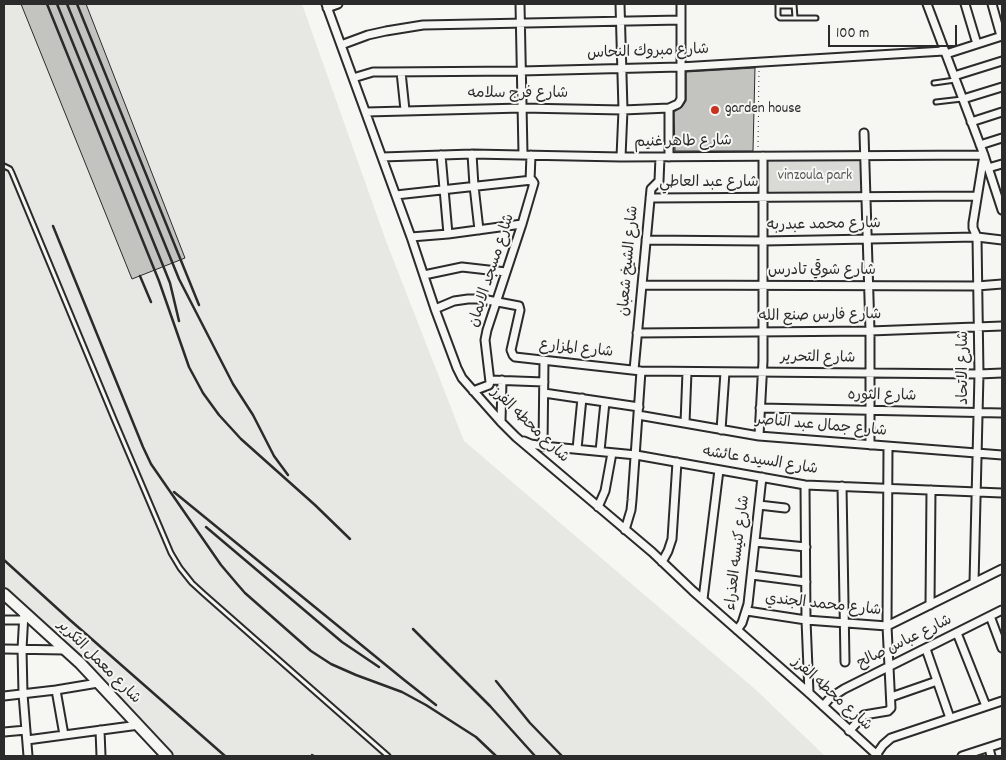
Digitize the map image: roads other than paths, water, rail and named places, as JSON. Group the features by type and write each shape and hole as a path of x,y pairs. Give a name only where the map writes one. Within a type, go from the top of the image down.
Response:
{"street":[{"path":"327,6 338,4"},
{"path":"520,4 523,154"},
{"path":"620,4 623,110 622,157"},
{"path":"669,157 669,108 676,105 681,99 681,4"},
{"path":"927,4 984,155 1002,210"},
{"path":"965,4 977,44"},
{"path":"992,4 1002,36"},
{"name":"شارع محطه الفرز","path":"327,6 411,237 435,310 462,378 516,437 662,562 877,755"},
{"path":"341,45 368,35 423,26 681,20"},
{"name":"شارع مبروك النحاس","path":"354,78 374,72 622,69 945,53 1002,36"},
{"path":"955,78 1002,61"},
{"path":"401,72 405,110"},
{"path":"963,99 1002,86"},
{"name":"شارع فرج سلامه","path":"366,112 522,108 623,110 669,108"},
{"path":"971,122 1002,112"},
{"path":"864,133 871,373 870,445"},
{"path":"980,145 1002,138"},
{"path":"472,154 479,230"},
{"name":"شارع طاهر غنيم","path":"382,157 472,154 622,157 984,155"},
{"path":"441,155 448,234"},
{"path":"396,195 531,180 531,155"},
{"name":"شارع الاتحاد","path":"974,583 979,326 977,286 978,237 973,228 973,223 984,155"},
{"path":"759,436 763,372 763,197 760,156"},
{"name":"شارع الشيخ شعبان","path":"625,530 632,505 639,411 637,332 651,189 659,181 660,157"},
{"path":"988,168 1002,164"},
{"name":"شارع مسجد الايمان","path":"490,380 486,335 535,184 531,180"},
{"name":"شارع عبد العاطي","path":"650,198 978,196"},
{"path":"411,237 522,224"},
{"name":"شارع محمد عبدربه","path":"646,240 763,241 978,237 1002,240"},
{"path":"424,275 462,267 506,272"},
{"name":"شارع شوقي تادرس","path":"642,285 977,286 1002,284"},
{"path":"435,310 454,301 482,299 496,301"},
{"name":"شارع المزارع","path":"496,301 519,306 520,308 511,350 515,357 638,371"},
{"name":"شارع فارس صنع الله","path":"637,332 870,330 1002,326"},
{"path":"543,446 544,360"},
{"name":"شارع التحرير","path":"638,371 1002,373"},
{"path":"685,423 687,372"},
{"path":"722,430 724,372"},
{"path":"473,391 489,385 490,380 544,382"},
{"path":"501,422 502,380"},
{"name":"شارع جمال عبد الناصر","path":"544,393 605,402 685,423 759,436 1002,455"},
{"path":"577,449 582,398"},
{"path":"600,452 605,402"},
{"name":"شارع الثوره","path":"760,408 1002,413"},
{"name":"شارع السيده عائشه","path":"516,437 531,444 543,446 636,455 805,485 1002,493"},
{"path":"849,730 864,716 888,711 890,708 887,626 888,447"},
{"path":"598,507 605,491 612,453"},
{"path":"662,562 672,539 677,462"},
{"path":"703,599 719,470"},
{"name":"شارع كنيسه العذراء","path":"737,630 747,611 762,477"},
{"path":"805,485 806,620 809,693"},
{"path":"842,486 845,662"},
{"path":"930,605 931,490"},
{"path":"759,505 786,508"},
{"path":"755,542 806,547"},
{"name":"شارع محمد الجندي","path":"747,611 806,620 887,626 1002,569"},
{"path":"752,575 806,582"},
{"name":"شارع معمل التكرير","path":"4,594 23,617 80,663 167,756"},
{"name":"شارع عباس صالح","path":"823,706 839,692 1002,610"},
{"path":"990,616 1002,648"},
{"path":"4,620 23,617 23,694 28,756"},
{"path":"957,633 986,706"},
{"path":"926,648 950,718"},
{"path":"4,649 65,650"},
{"path":"891,697 937,681"},
{"path":"4,696 98,683"},
{"path":"56,690 64,735"},
{"path":"877,755 883,745 891,738 1002,701"},
{"path":"27,740 139,725"},
{"path":"4,732 26,730"},
{"path":"100,730 101,756"},
{"path":"962,756 1002,743"},
{"path":"989,748 991,756"},
{"path":"162,756 167,756"}],"lane":[{"path":"795,18 794,5 778,5 778,16 780,18 795,18 816,18"},
{"path":"934,83 955,78"},
{"path":"936,102 963,99"},
{"path":"4,166 10,169 12,173 114,419 171,553 180,568 192,583 211,601 388,756"}],"railway":[{"path":"47,4 159,281 189,367 203,393 219,415 241,439 350,539"},
{"path":"57,4 170,283 179,321"},
{"path":"67,4 179,279 233,384 253,415 274,456 288,475"},
{"path":"77,4 199,305"},
{"path":"53,226 151,464 221,565 245,593 311,651 331,664 402,692 426,705 476,737 496,756"},
{"path":"140,276 151,302"},
{"path":"174,492 436,705"},
{"path":"206,527 342,642 379,667"},
{"path":"4,560 225,756"},
{"path":"413,629 490,706 535,756"},
{"path":"496,681 530,723 562,756"}],"place":[{"name":"garden house","path":"715,110"}],"park label":[{"name":"vinzoula park","path":"815,177"}]}
